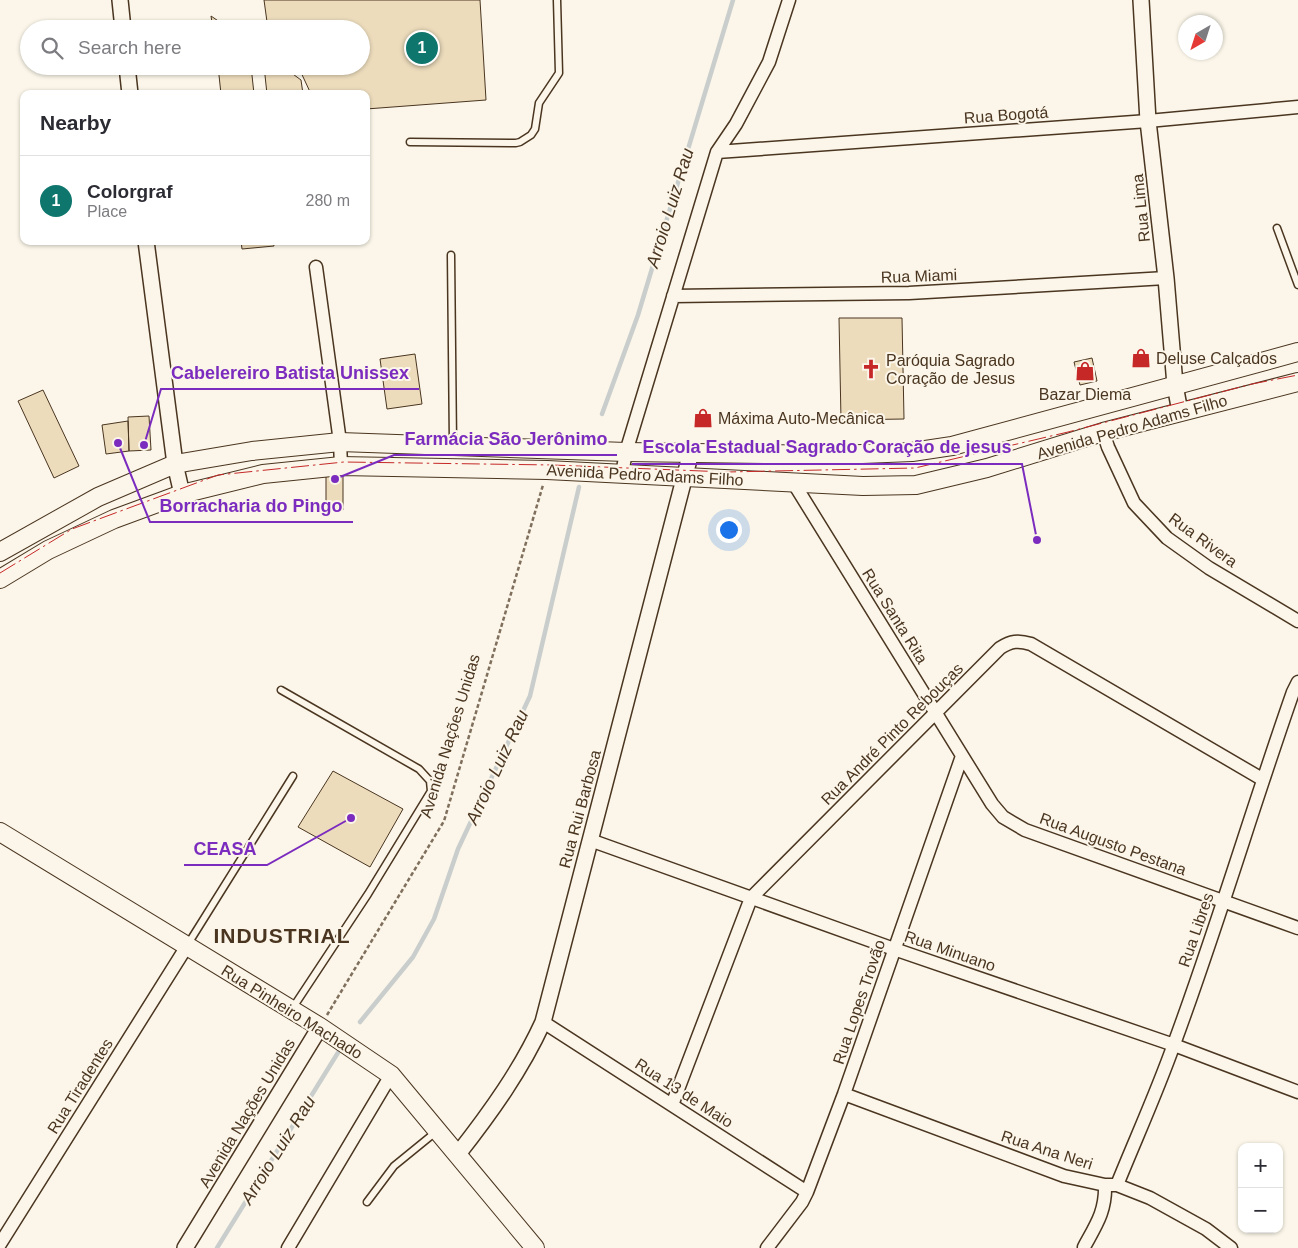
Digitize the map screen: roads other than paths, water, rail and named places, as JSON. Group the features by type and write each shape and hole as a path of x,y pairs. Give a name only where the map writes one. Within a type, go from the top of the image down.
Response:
{"main road":[{"name":"Avenida Pedro Adams Filho","path":"0,552 98,497 176,464 252,451 340,442 626,452 837,455 912,452 952,446 1298,352"},
{"name":"Avenida Pedro Adams Filho","path":"0,579 48,550 114,519 182,494 263,474 341,466 547,470 862,486 916,485 987,468 1103,432 1298,382"},
{"path":"495,469 496,447"},
{"name":"Rua Pinheiro Machado","path":"0,832 320,1027 391,1075 535,1248"}],"street":[{"path":"120,0 122,20"},
{"path":"622,474 626,452 717,152 736,124 769,62 789,0"},
{"name":"Rua Lima","path":"1140,0 1148,121 1166,278 1175,385 1180,412"},
{"path":"128,75 130,90"},
{"name":"Rua Bogotá","path":"717,152 1148,121 1298,107"},
{"path":"147,245 176,464 182,494"},
{"path":"316,267 340,442 341,466"},
{"name":"Rua Miami","path":"673,296 909,293 1166,278"},
{"name":"Rua Rivera","path":"1103,432 1134,503 1167,538 1209,568 1298,621"},
{"name":"Rua Rui Barbosa","path":"458,1154 512,1080 532,1046 543,1022 690,452"},
{"name":"Rua Santa Rita","path":"793,482 992,804 1003,817"},
{"name":"Rua André Pinto Rebouças","path":"672,1105 752,898 1000,648 1012,641 1022,641 1031,644 1262,779"},
{"name":"Rua Libres","path":"1084,1246 1102,1215 1111,1185 1174,1045 1262,779 1292,692 1298,682"},
{"name":"Rua Lopes Trovão","path":"766,1248 802,1202 807,1192 844,1094 962,756"},
{"name":"Rua Augusto Pestana","path":"1003,817 1024,830 1298,928"},
{"name":"Rua Minuano","path":"590,840 894,949 1174,1045 1298,1092"},
{"name":"Rua Tiradentes","path":"0,1244 187,946"},
{"name":"Rua 13 de Maio","path":"543,1022 807,1192"},
{"name":"Avenida Nações Unidas","path":"185,1248 320,1027"},
{"path":"288,1248 391,1075"},
{"name":"Rua Ana Neri","path":"844,1094 1064,1176 1111,1185 1150,1198 1206,1229 1231,1248"}],"lane":[{"path":"410,142 520,142 531,135 535,129 539,103 558,73 557,0"},
{"path":"1277,228 1298,285"},
{"path":"451,255 453,446"},
{"path":"281,690 419,769 430,781 431,791 368,894 292,1010"},
{"path":"187,946 293,776"},
{"path":"367,1202 394,1166 438,1130"}],"waterway":[{"name":"Arroio Luiz Rau","path":"602,414 638,315 733,0"},
{"name":"Arroio Luiz Rau","path":"360,1022 413,957 434,919 458,849 530,696 579,487"},
{"name":"Arroio Luiz Rau","path":"217,1248 339,1051"}],"place":[{"name":"Colorgraf","path":"422,48"},
{"name":"Deluse Calçados","path":"1141,358"},
{"name":"Paróquia Sagrado Coração de Jesus","path":"871,369"},
{"name":"Bazar Diema","path":"1085,371"},
{"name":"Máxima Auto-Mecânica","path":"703,418"},
{"name":"Borracharia do Pingo","path":"118,443"},
{"name":"Cabelereiro Batista Unissex","path":"144,445"},
{"name":"Farmácia São Jerônimo","path":"335,479"},
{"name":"Escola Estadual Sagrado Coração de jesus","path":"1037,540"},
{"name":"CEASA","path":"351,818"}],"district":[{"name":"INDUSTRIAL","path":"282,935"}]}
